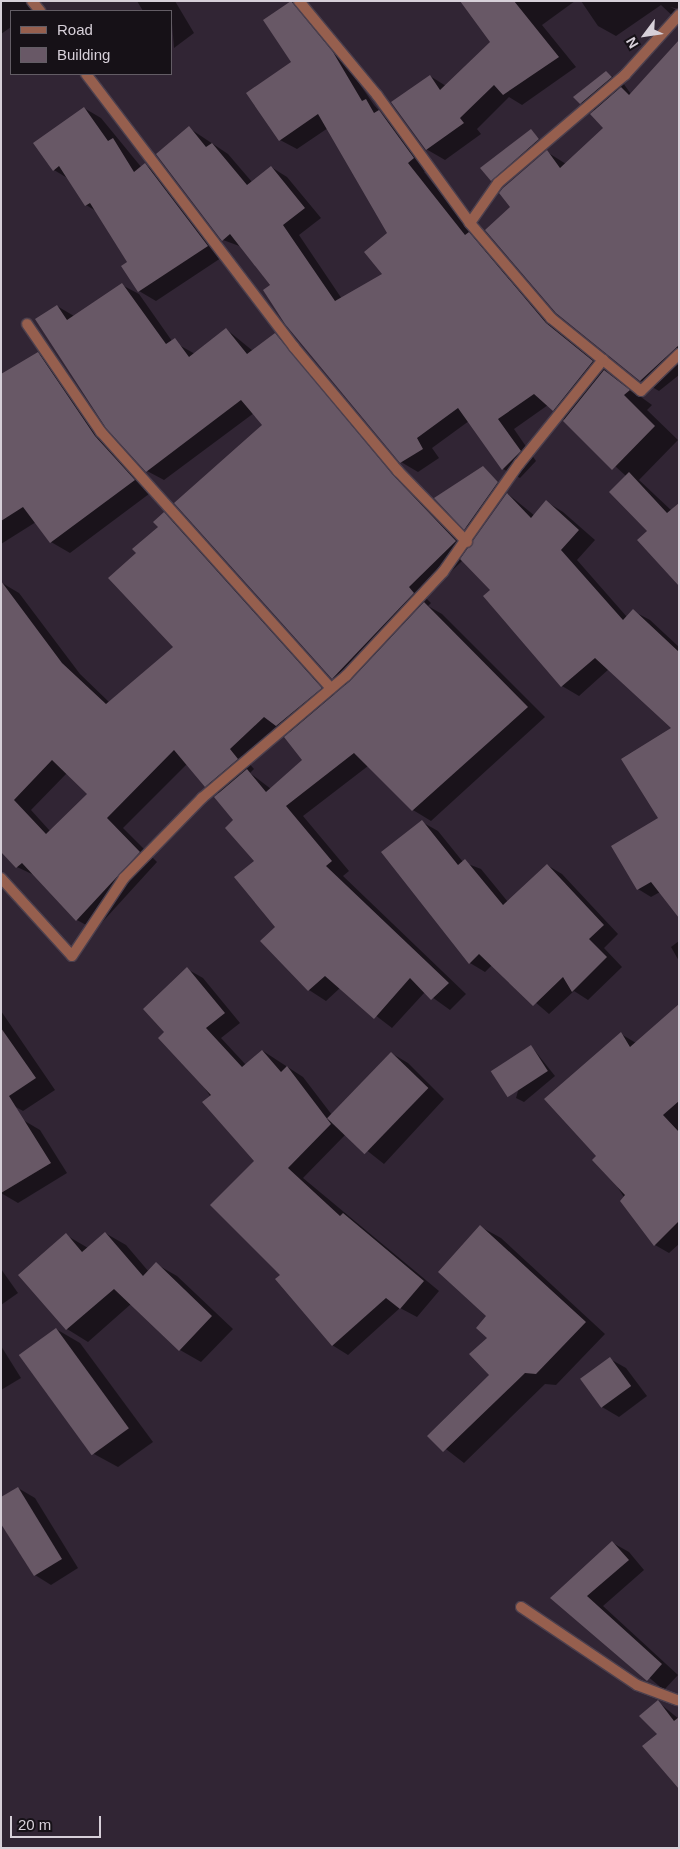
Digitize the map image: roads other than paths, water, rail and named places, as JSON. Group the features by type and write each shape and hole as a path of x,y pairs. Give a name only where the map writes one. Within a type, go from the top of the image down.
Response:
{"street":[{"path":"299,1 377,96 470,223 552,318 641,391 679,354"},
{"path":"470,223 498,183 625,75 679,15"},
{"path":"87,75 294,347 398,471 467,542"},
{"path":"27,324 124,460 331,688"},
{"path":"1,878 72,956 124,878 202,798 331,688 467,542 519,464 603,360"},
{"path":"521,1607 637,1685 678,1701"}]}
